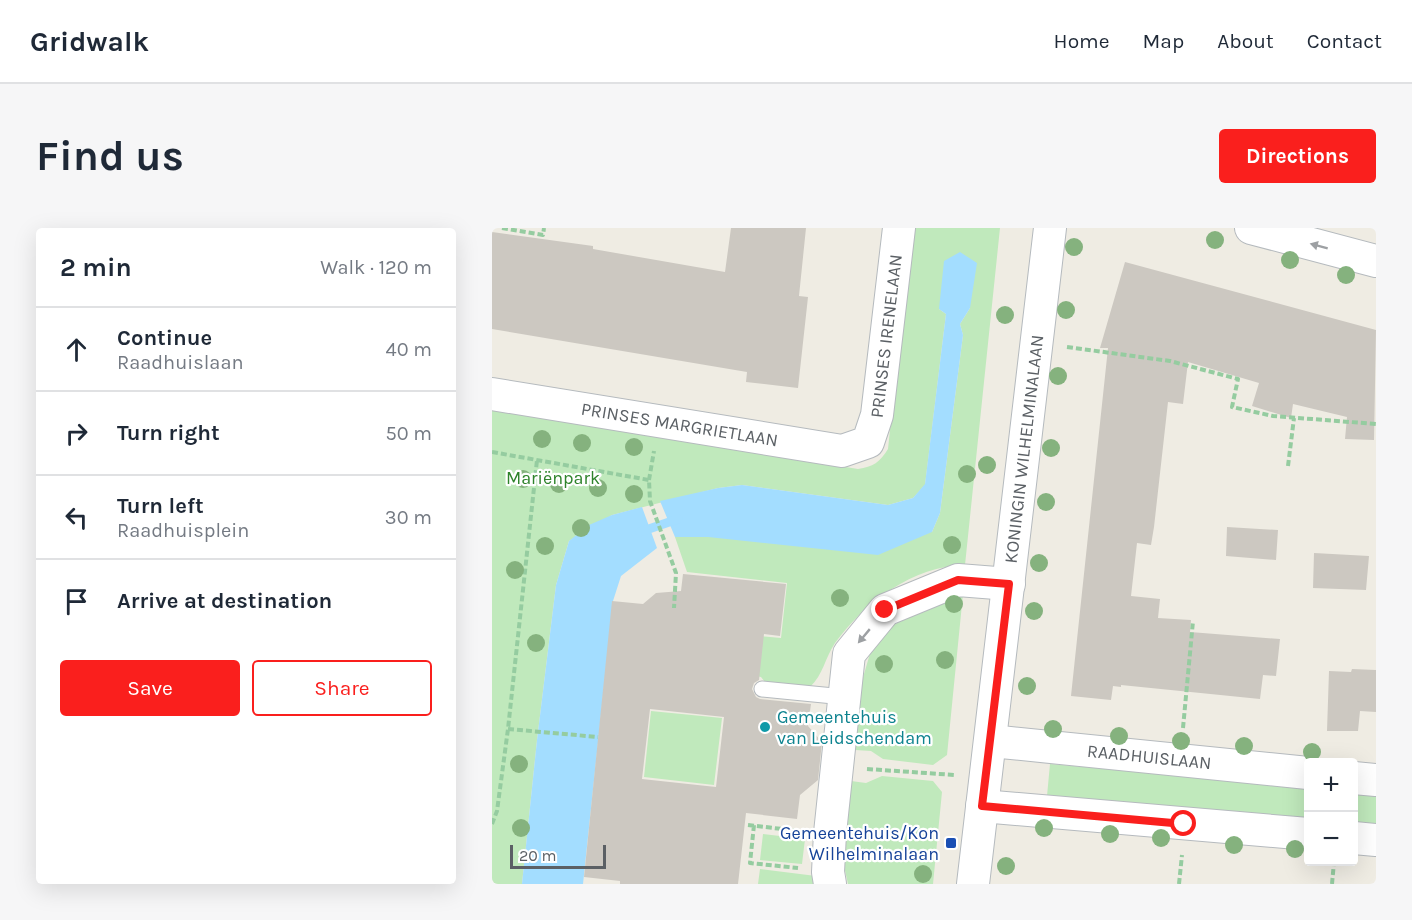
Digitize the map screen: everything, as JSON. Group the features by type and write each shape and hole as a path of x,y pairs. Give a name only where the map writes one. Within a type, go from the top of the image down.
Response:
{"street":[{"name":"PRINSES IRENELAAN","path":"868,442 877,416 899,228"},
{"name":"KONINGIN WILHELMINALAAN","path":"973,884 1050,228"},
{"path":"1251,228 1376,261"},
{"name":"PRINSES MARGRIETLAAN","path":"492,394 842,451 868,442"},
{"path":"829,878 830,833 849,654 885,610 958,580 1009,584"},
{"name":"RAADHUISLAAN","path":"991,741 1304,773"},
{"path":"1358,778 1376,780"},
{"path":"984,791 1304,833"},
{"path":"1358,838 1376,840"}],"lane":[{"path":"762,689 844,697"}],"path":[{"path":"502,228 543,235 544,228"},
{"path":"1037,342 1170,361 1238,379 1232,407 1273,416 1376,424"},
{"path":"1288,466 1294,418"},
{"path":"492,452 649,480 650,501 676,573 674,608"},
{"path":"492,824 497,811 508,729 537,460"},
{"path":"1180,760 1193,621"},
{"path":"508,729 598,737"},
{"path":"864,769 984,791"},
{"path":"748,825 795,830"},
{"path":"754,825 750,863 829,878"},
{"path":"1332,884 1334,866"}],"green space":[{"name":"Mariënpark","path":"911,228 1000,228 965,565 946,567 909,579 876,601 847,628 835,643 818,677 810,687 765,682 761,677 756,676 760,636 781,638 787,583 687,572 675,537 932,532 940,513 963,335 960,324 970,308 939,309 946,314 925,485 913,498 888,505 742,485 718,488 612,515 569,541 556,585 522,884 492,884 492,409 858,469 868,467 879,461 888,449"},
{"path":"963,594 947,755 933,765 883,759 871,751 855,750 862,681 871,650 891,627 909,615"},
{"path":"651,711 722,718 714,785 644,777"},
{"path":"1050,764 1304,786 1304,818 1047,796"},
{"path":"882,776 933,781 942,792 933,884 848,884 842,857 851,781 866,783"},
{"path":"1358,790 1376,792 1376,824 1358,822"},
{"path":"763,834 805,839 802,864 760,860"},
{"path":"760,869 816,876 817,884 758,884"}],"water":[{"path":"960,252 977,263 970,308 960,324 963,335 940,513 932,532 878,555 708,537 675,537 660,501 718,488 742,485 888,505 913,498 925,484 946,314 939,309 944,261"},
{"path":"642,507 657,548 621,576 613,601 583,884 522,884 556,585 569,541 589,525 612,515"}],"building":[{"path":"731,228 806,228 799,296 808,297 798,388 746,382 747,372 492,329 492,232 593,246 593,249 725,272"},
{"path":"1125,262 1376,330 1374,440 1345,439 1347,417 1293,404 1291,418 1252,406 1259,383 1188,362 1183,404 1168,402 1151,545 1137,543 1131,596 1160,599 1158,618 1191,620 1190,632 1280,639 1276,676 1263,675 1260,699 1121,685 1121,687 1113,686 1111,700 1071,696 1108,348 1100,348"},
{"path":"1227,527 1278,530 1276,560 1226,556"},
{"path":"1314,553 1369,556 1366,590 1313,588"},
{"name":"Gemeentehuis van Leidschendam","path":"683,574 786,584 780,636 764,634 759,680 754,683 752,689 756,697 760,699 811,704 808,726 822,742 818,780 800,795 797,819 746,813 738,884 620,884 620,881 584,877 612,601 643,604 656,593 681,591","holes":["650,709 724,717 716,787 642,779"]},
{"path":"1352,669 1376,670 1376,712 1360,711 1358,731 1327,731 1329,671 1351,672"}],"waterway":[{"path":"640,532 678,519"}],"place":[{"name":"Gemeentehuis van Leidschendam","path":"765,727"},
{"name":"Gemeentehuis/Kon Wilhelminalaan","path":"951,843"}],"route":[{"path":"885,610 958,580 1009,584 982,806 1184,824"}]}
